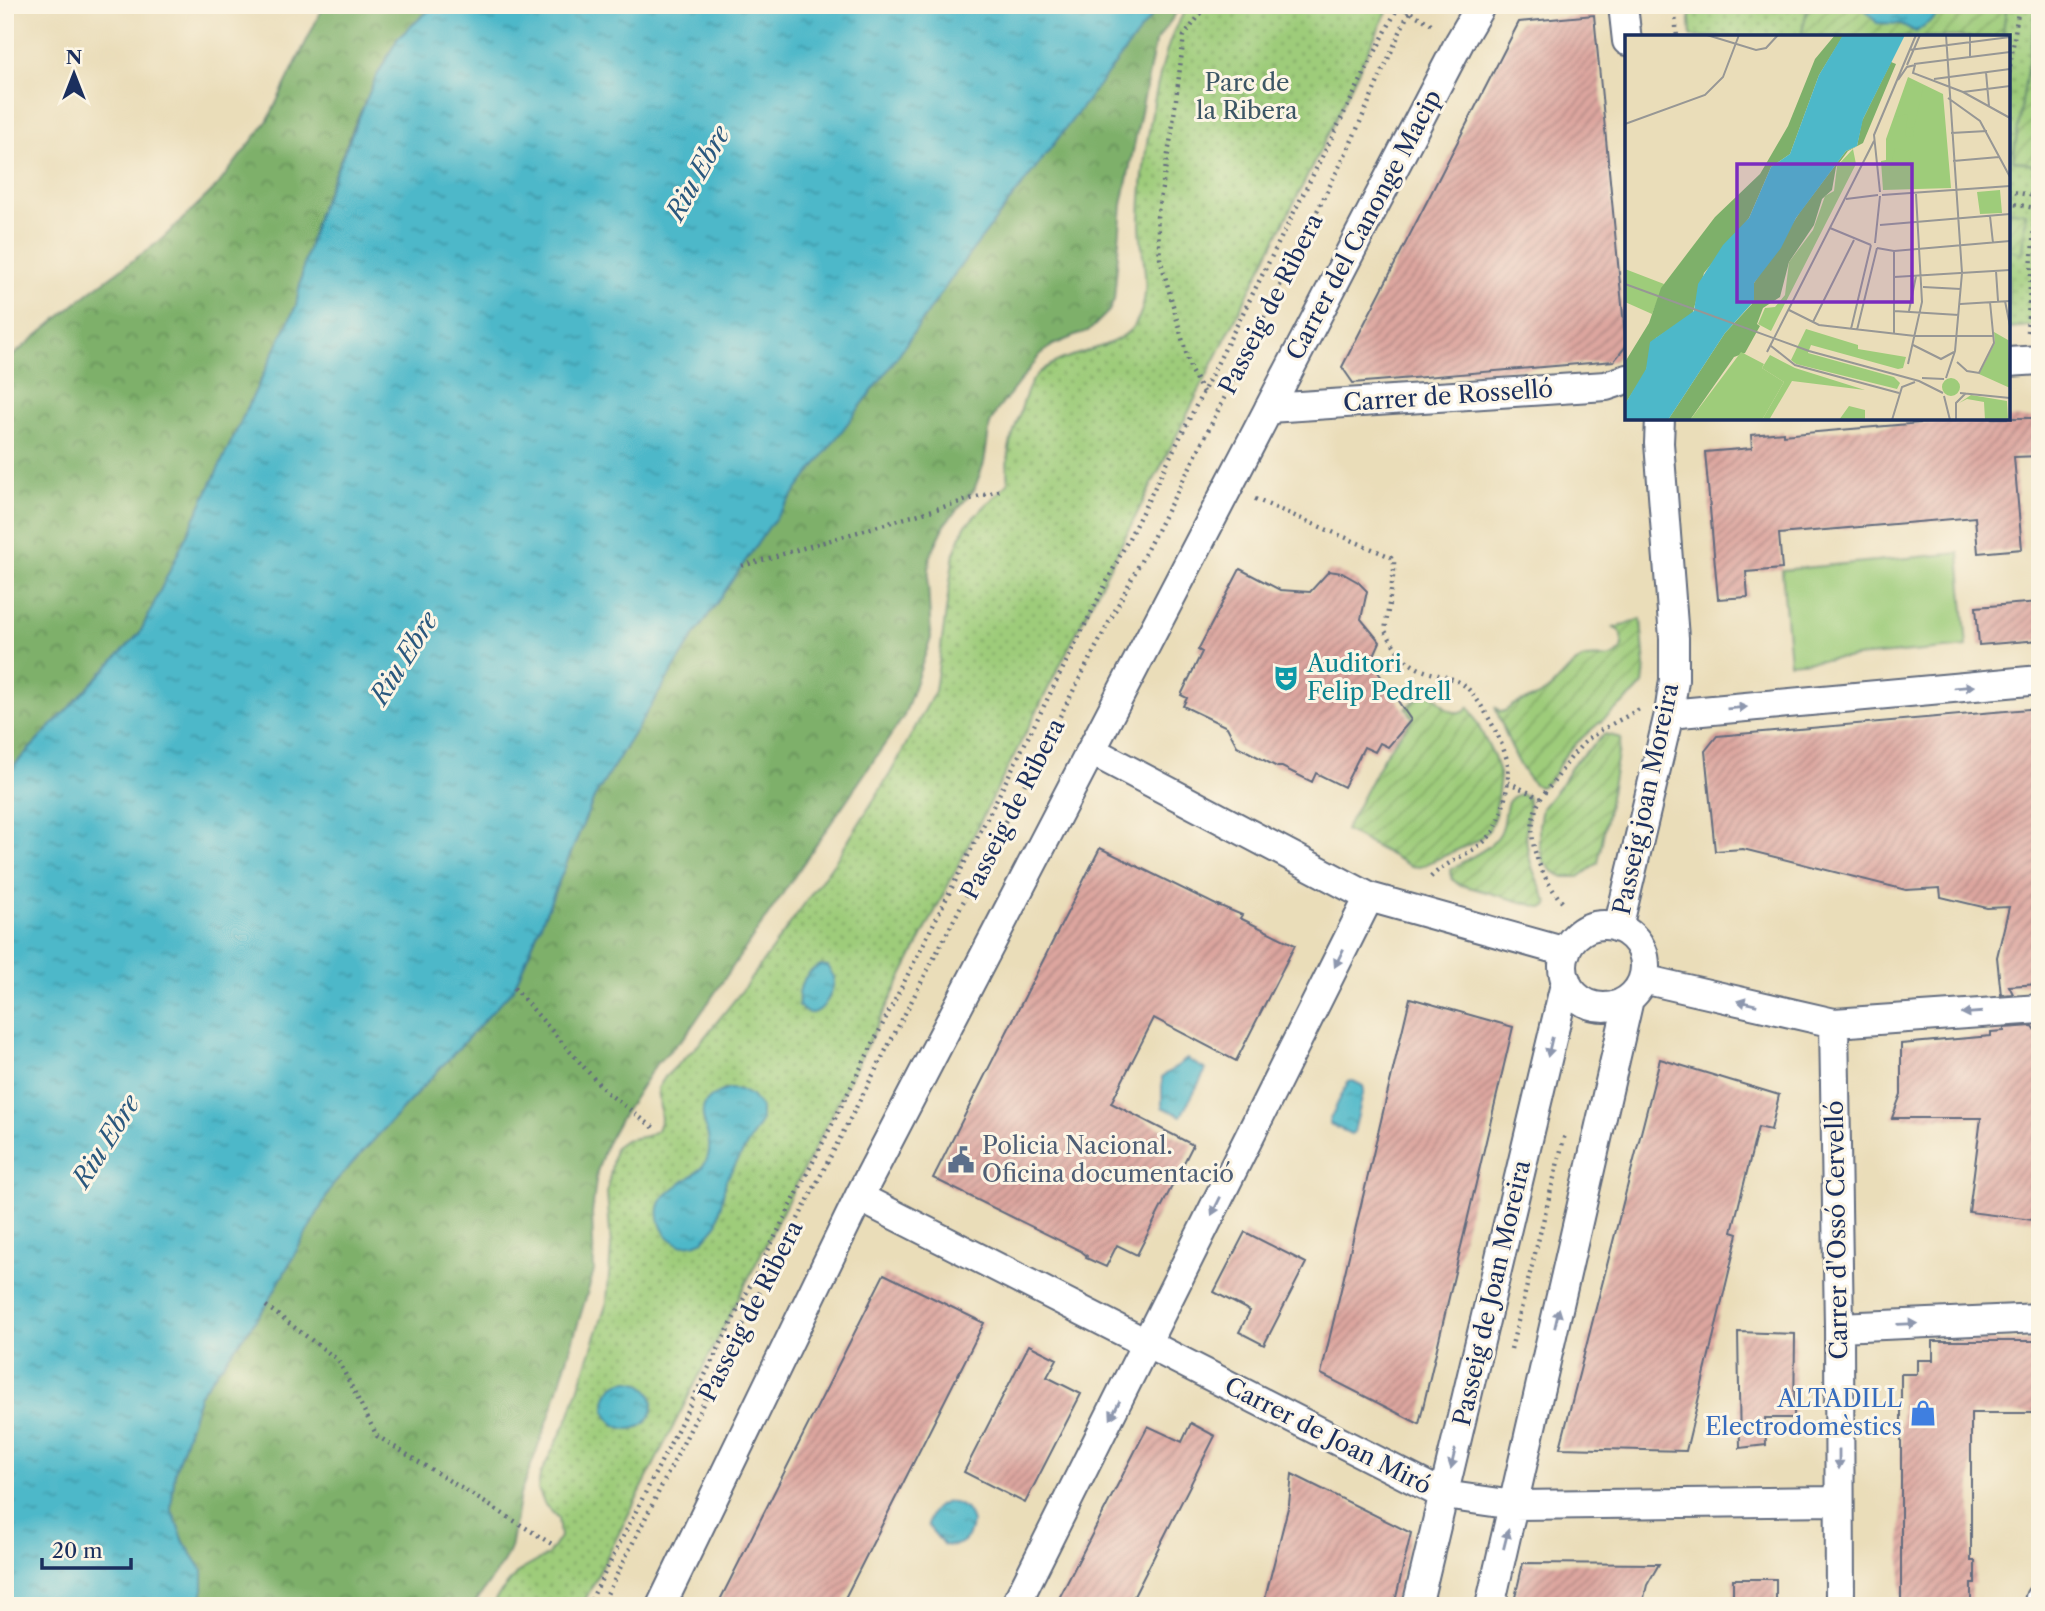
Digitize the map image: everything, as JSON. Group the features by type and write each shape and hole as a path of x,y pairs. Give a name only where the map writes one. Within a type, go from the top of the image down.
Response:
{"street":[{"path":"1460,41 1474,5"},
{"path":"1460,41 1481,5"},
{"path":"1623,5 1626,35"},
{"name":"Carrer del Canonge Macip","path":"1269,408 1460,41"},
{"name":"Carrer de Rosselló","path":"1269,408 1606,386 1625,380"},
{"name":"Passeig de Ribera","path":"661,1606 859,1197 1269,408"},
{"name":"Passeig joan Moreira","path":"1618,928 1669,715 1674,680 1674,638 1659,443 1660,420"},
{"path":"1669,715 2040,680"},
{"path":"1092,751 1369,897 1566,952"},
{"path":"1015,1606 1369,897"},
{"path":"1490,1606 1636,989 1645,963 1641,948 1632,936 1618,928 1597,926 1583,931 1573,940 1566,952 1563,966 1566,980 1579,999 1592,1006 1608,1007 1636,989 1834,1023 2040,1009"},
{"name":"Passeig de Joan Moreira","path":"1418,1606 1566,980"},
{"name":"Carrer d'Ossó Cervelló","path":"1834,1023 1840,1606"},
{"name":"Carrer de Joan Miró","path":"859,1197 1444,1494 1514,1504 1839,1501"},
{"path":"1839,1327 2040,1318"},
{"path":"2038,1606 2040,1598"}],"path":[{"path":"1203,392 1191,371 1160,258 1157,217 1172,131 1184,36 1207,5"},
{"path":"588,1606 1399,5"},
{"name":"Passeig de Ribera","path":"601,1606 751,1309 1192,463 1349,147 1412,5"},
{"path":"1674,5 1677,35"},
{"path":"2010,66 2019,5"},
{"path":"2010,191 2038,197 2024,361"},
{"path":"2010,203 2040,209"},
{"path":"742,566 1001,490"},
{"path":"1255,499 1391,557 1394,570 1385,631 1400,655 1416,668 1462,684 1483,706 1508,764 1508,782 1497,823 1492,833 1475,848 1438,869 1429,879"},
{"path":"1562,902 1544,876 1533,844 1535,812 1540,798 1577,750 1592,736 1642,708"},
{"path":"1508,782 1540,798"},
{"path":"514,988 606,1091 657,1130"},
{"path":"267,1306 338,1360 377,1436 555,1546"}],"green space":[{"path":"324,5 435,5 398,38 356,121 318,214 296,306 140,633 5,775 5,362 91,291 161,240 217,186 268,120"},
{"path":"1160,5 1182,5 1155,43 1122,205 1114,300 1109,311 1090,330 1053,345 1041,354 996,412 990,424 984,463 974,490 947,521 930,556 928,584 931,638 904,716 686,1035 656,1064 606,1145 597,1172 592,1213 594,1271 551,1412 520,1495 510,1548 504,1561 473,1606 203,1606 203,1571 184,1542 171,1508 175,1471 200,1394 266,1306 334,1183 514,988 594,798 694,636 768,528 885,374 958,269"},
{"name":"Parc de la Ribera","path":"1189,5 1390,5 1182,425 582,1606 493,1606 496,1598 518,1572 548,1555 560,1537 558,1518 545,1505 538,1489 540,1475 569,1417 607,1302 611,1247 607,1192 615,1147 625,1140 647,1136 657,1130 661,1119 658,1088 665,1077 699,1044 741,992 838,857 890,774 935,691 954,553 965,526 1008,483 1007,464 1011,441 1032,381 1046,367 1060,360 1120,338 1131,329 1139,317 1145,294 1140,222 1150,126 1166,53 1175,29"},
{"path":"1689,5 2040,5 2040,325 2010,328 2010,35 1691,35"},
{"path":"1808,5 2007,5 2002,35 1801,35"},
{"path":"2037,5 2040,5 2040,167 2013,160"},
{"path":"2010,210 2026,213 2023,253 2010,250"},
{"path":"1959,553 1967,647 1790,663 1782,570"},
{"path":"1641,619 1645,667 1643,684 1574,746 1552,778 1539,787 1519,764 1495,707 1501,712 1541,695 1582,659 1615,655 1621,650 1622,642 1620,631 1614,628"},
{"path":"1427,694 1435,696 1453,712 1464,712 1469,707 1494,757 1500,777 1495,815 1489,830 1477,841 1420,867 1411,866 1345,830 1384,756 1413,718 1406,708"},
{"path":"1605,734 1621,738 1598,863 1579,877 1564,877 1552,871 1543,861 1539,843 1542,808 1574,763"},
{"path":"1521,794 1527,796 1528,801 1528,853 1548,903 1547,907 1543,908 1458,884 1452,879 1451,870 1487,848 1498,837 1510,799"}],"water":[{"name":"Riu Ebre","path":"435,5 1160,5 958,269 885,374 768,528 694,636 594,798 514,988 334,1183 266,1306 200,1394 175,1471 171,1508 184,1542 203,1571 203,1606 5,1606 5,775 140,633 296,306 318,214 375,79 398,38"},
{"path":"1861,5 1939,5 1938,15 1916,32 1901,24 1877,23"},
{"path":"821,965 827,966 834,977 831,992 818,1011 805,1012 799,1006 801,987 806,976"},
{"path":"1187,1059 1206,1070 1181,1116 1162,1107 1162,1077"},
{"path":"1353,1081 1363,1086 1364,1090 1354,1132 1351,1134 1329,1121 1348,1082"},
{"path":"729,1089 740,1090 752,1096 761,1108 761,1122 726,1180 717,1225 704,1240 681,1245 663,1230 659,1210 662,1200 703,1165 708,1156 709,1145 703,1110 706,1102 714,1095"},
{"path":"629,1381 646,1388 653,1405 646,1422 629,1429 612,1422 605,1405 612,1388"},
{"path":"947,1502 963,1507 972,1522 967,1538 960,1544 950,1546 944,1545 928,1526 933,1511"}],"building":[{"path":"1594,15 1625,347 1614,361 1353,383 1342,367 1519,22"},
{"path":"2040,418 2040,456 2014,457 2022,549 1978,553 1975,517 1779,534 1782,569 1746,572 1748,597 1718,599 1705,452 1752,448 1751,435 1783,432 1783,435 1954,420"},
{"name":"Auditori Felip Pedrell","path":"1240,569 1280,590 1310,592 1329,571 1342,573 1367,591 1361,619 1380,642 1371,662 1411,720 1388,747 1380,743 1375,752 1364,747 1344,787 1316,773 1312,782 1277,767 1237,746 1227,727 1183,706 1187,698 1181,695 1202,652 1198,650"},
{"path":"2040,602 2040,640 1979,645 1976,607"},
{"path":"2040,708 2040,984 2009,986 2013,994 2001,995 1997,957 2009,907 1987,908 1941,897 1940,888 1906,890 1743,849 1715,851 1705,751 1717,736"},
{"path":"1100,848 1218,906 1242,915 1240,918 1295,945 1236,1061 1154,1018 1111,1103 1193,1145 1137,1255 1117,1245 1106,1267 1086,1258 1081,1251 933,1178"},
{"path":"1410,998 1513,1027 1419,1424 1321,1374"},
{"path":"2033,1026 2040,1037 2040,1195 2036,1197 2032,1220 1969,1212 1981,1118 1892,1118 1901,1094 1901,1044 1991,1036 1991,1032 2004,1031 2004,1028"},
{"path":"1660,1059 1779,1095 1771,1130 1758,1127 1732,1232 1738,1234 1686,1451 1560,1448"},
{"path":"1245,1232 1306,1263 1264,1345 1239,1332 1250,1311 1214,1292"},
{"path":"884,1274 984,1323 841,1606 717,1606"},
{"path":"1738,1332 1795,1334 1794,1418 1765,1418 1766,1445 1740,1448"},
{"path":"1933,1341 2040,1341 2040,1413 1971,1413 1971,1561 1975,1561 1975,1584 1971,1584 1971,1606 1901,1606 1901,1374 1917,1374 1917,1360 1933,1360"},
{"path":"1029,1345 1057,1359 1047,1377 1081,1394 1025,1503 964,1472"},
{"path":"1191,1423 1215,1436 1129,1606 1055,1606 1148,1426 1182,1442"},
{"path":"1292,1474 1411,1533 1394,1606 1263,1606 1289,1504"},
{"path":"1523,1563 1659,1564 1647,1585 1642,1606 1513,1606"},
{"path":"1733,1579 1776,1579 1776,1606 1733,1606"}],"place":[{"name":"Auditori Felip Pedrell","path":"1286,678"},
{"name":"Policia Nacional. Oficina documentació","path":"961,1160"},
{"name":"ALTADILL Electrodomèstics","path":"1923,1413"}]}
